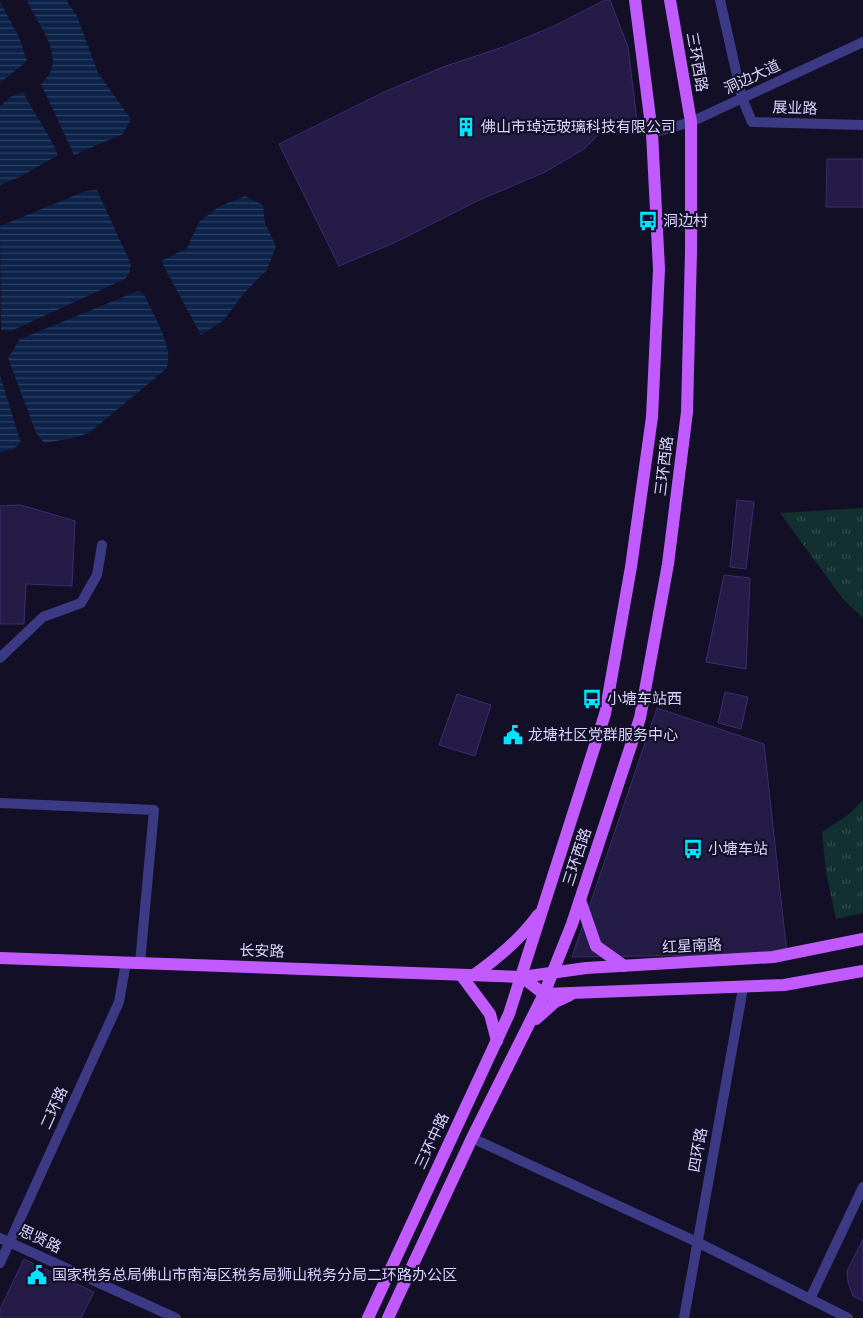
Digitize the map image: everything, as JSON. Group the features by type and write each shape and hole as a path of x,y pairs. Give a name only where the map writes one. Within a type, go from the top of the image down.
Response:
{"main road":[{"name":"三环中路","path":"368,1318 497,1041 522,977 605,714 634,548 652,417 659,269 652,133 634,0"},
{"name":"三环西路","path":"544,994 572,924 640,718 668,564 687,412 691,251 691,122 670,0"},
{"path":"580,900 596,946 624,966"},
{"path":"474,975 499,956 526,931 545,905"},
{"name":"红星南路","path":"522,977 624,966 773,957 863,939"},
{"name":"长安路","path":"0,958 522,977"},
{"path":"522,977 544,994 571,994 784,985 863,971"},
{"path":"461,975 490,1014 497,1041"},
{"path":"388,1318 472,1138 544,994"},
{"path":"526,1031 540,1014 571,994"}],"street":[{"path":"720,0 742,98"},
{"name":"洞边大道","path":"652,133 691,122 863,42"},
{"name":"展业路","path":"742,98 752,122 863,126"},
{"path":"0,658 43,617 81,603 97,575 102,545"},
{"path":"0,802 154,810 140,963"},
{"name":"二环路","path":"0,1264 5,1240 119,1002 126,962"},
{"name":"四环路","path":"684,1318 696,1242 743,988"},
{"path":"472,1138 696,1242 848,1318"},
{"path":"810,1299 863,1187"},
{"name":"思贤路","path":"5,1240 176,1318"}],"green space":[{"path":"863,508 863,618 843,599 780,513"},
{"path":"863,800 863,913 836,919 826,872 822,832 848,815"}],"water":[{"path":"27,0 66,0 77,16 98,73 131,119 123,134 74,155 41,84 49,74 53,64 52,54 44,32"},
{"path":"0,2 19,37 27,61 0,83"},
{"path":"23,92 58,155 20,177 0,185 0,106 12,96"},
{"path":"97,190 131,264 130,272 125,279 11,331 1,330 0,226 86,191"},
{"path":"245,196 263,205 265,223 276,246 267,270 244,293 224,320 201,335 161,261 187,248 199,222 220,206"},
{"path":"138,291 144,294 166,341 168,361 166,369 89,433 44,443 36,433 8,358 20,339"},
{"path":"0,375 21,443 12,450 0,452"}],"building":[{"name":"佛山市琸远玻璃科技有限公司","path":"605,0 610,0 628,47 637,121 599,134 584,149 545,172 477,201 396,242 339,266 279,144 384,92 443,67 503,47 552,27"},
{"path":"827,159 863,159 863,207 826,207"},
{"path":"737,500 754,502 746,569 730,567"},
{"path":"21,505 75,521 72,586 26,584 24,624 0,624 0,506"},
{"path":"724,575 750,578 746,669 706,662"},
{"path":"725,692 748,697 741,729 718,723"},
{"path":"457,694 491,705 475,756 439,745"},
{"name":"小塘车站","path":"657,708 764,744 787,954 572,957"},
{"path":"863,1239 863,1301 853,1296 848,1282 847,1271"},
{"name":"国家税务总局佛山市南海区税务局狮山税务分局二环路办公区","path":"24,1259 94,1292 81,1318 0,1318 0,1309"}],"place":[{"name":"佛山市琸远玻璃科技有限公司","path":"466,127"},
{"name":"洞边村","path":"648,221"},
{"name":"小塘车站西","path":"592,699"},
{"name":"龙塘社区党群服务中心","path":"513,735"},
{"name":"小塘车站","path":"693,849"},
{"name":"国家税务总局佛山市南海区税务局狮山税务分局二环路办公区","path":"37,1275"}]}
